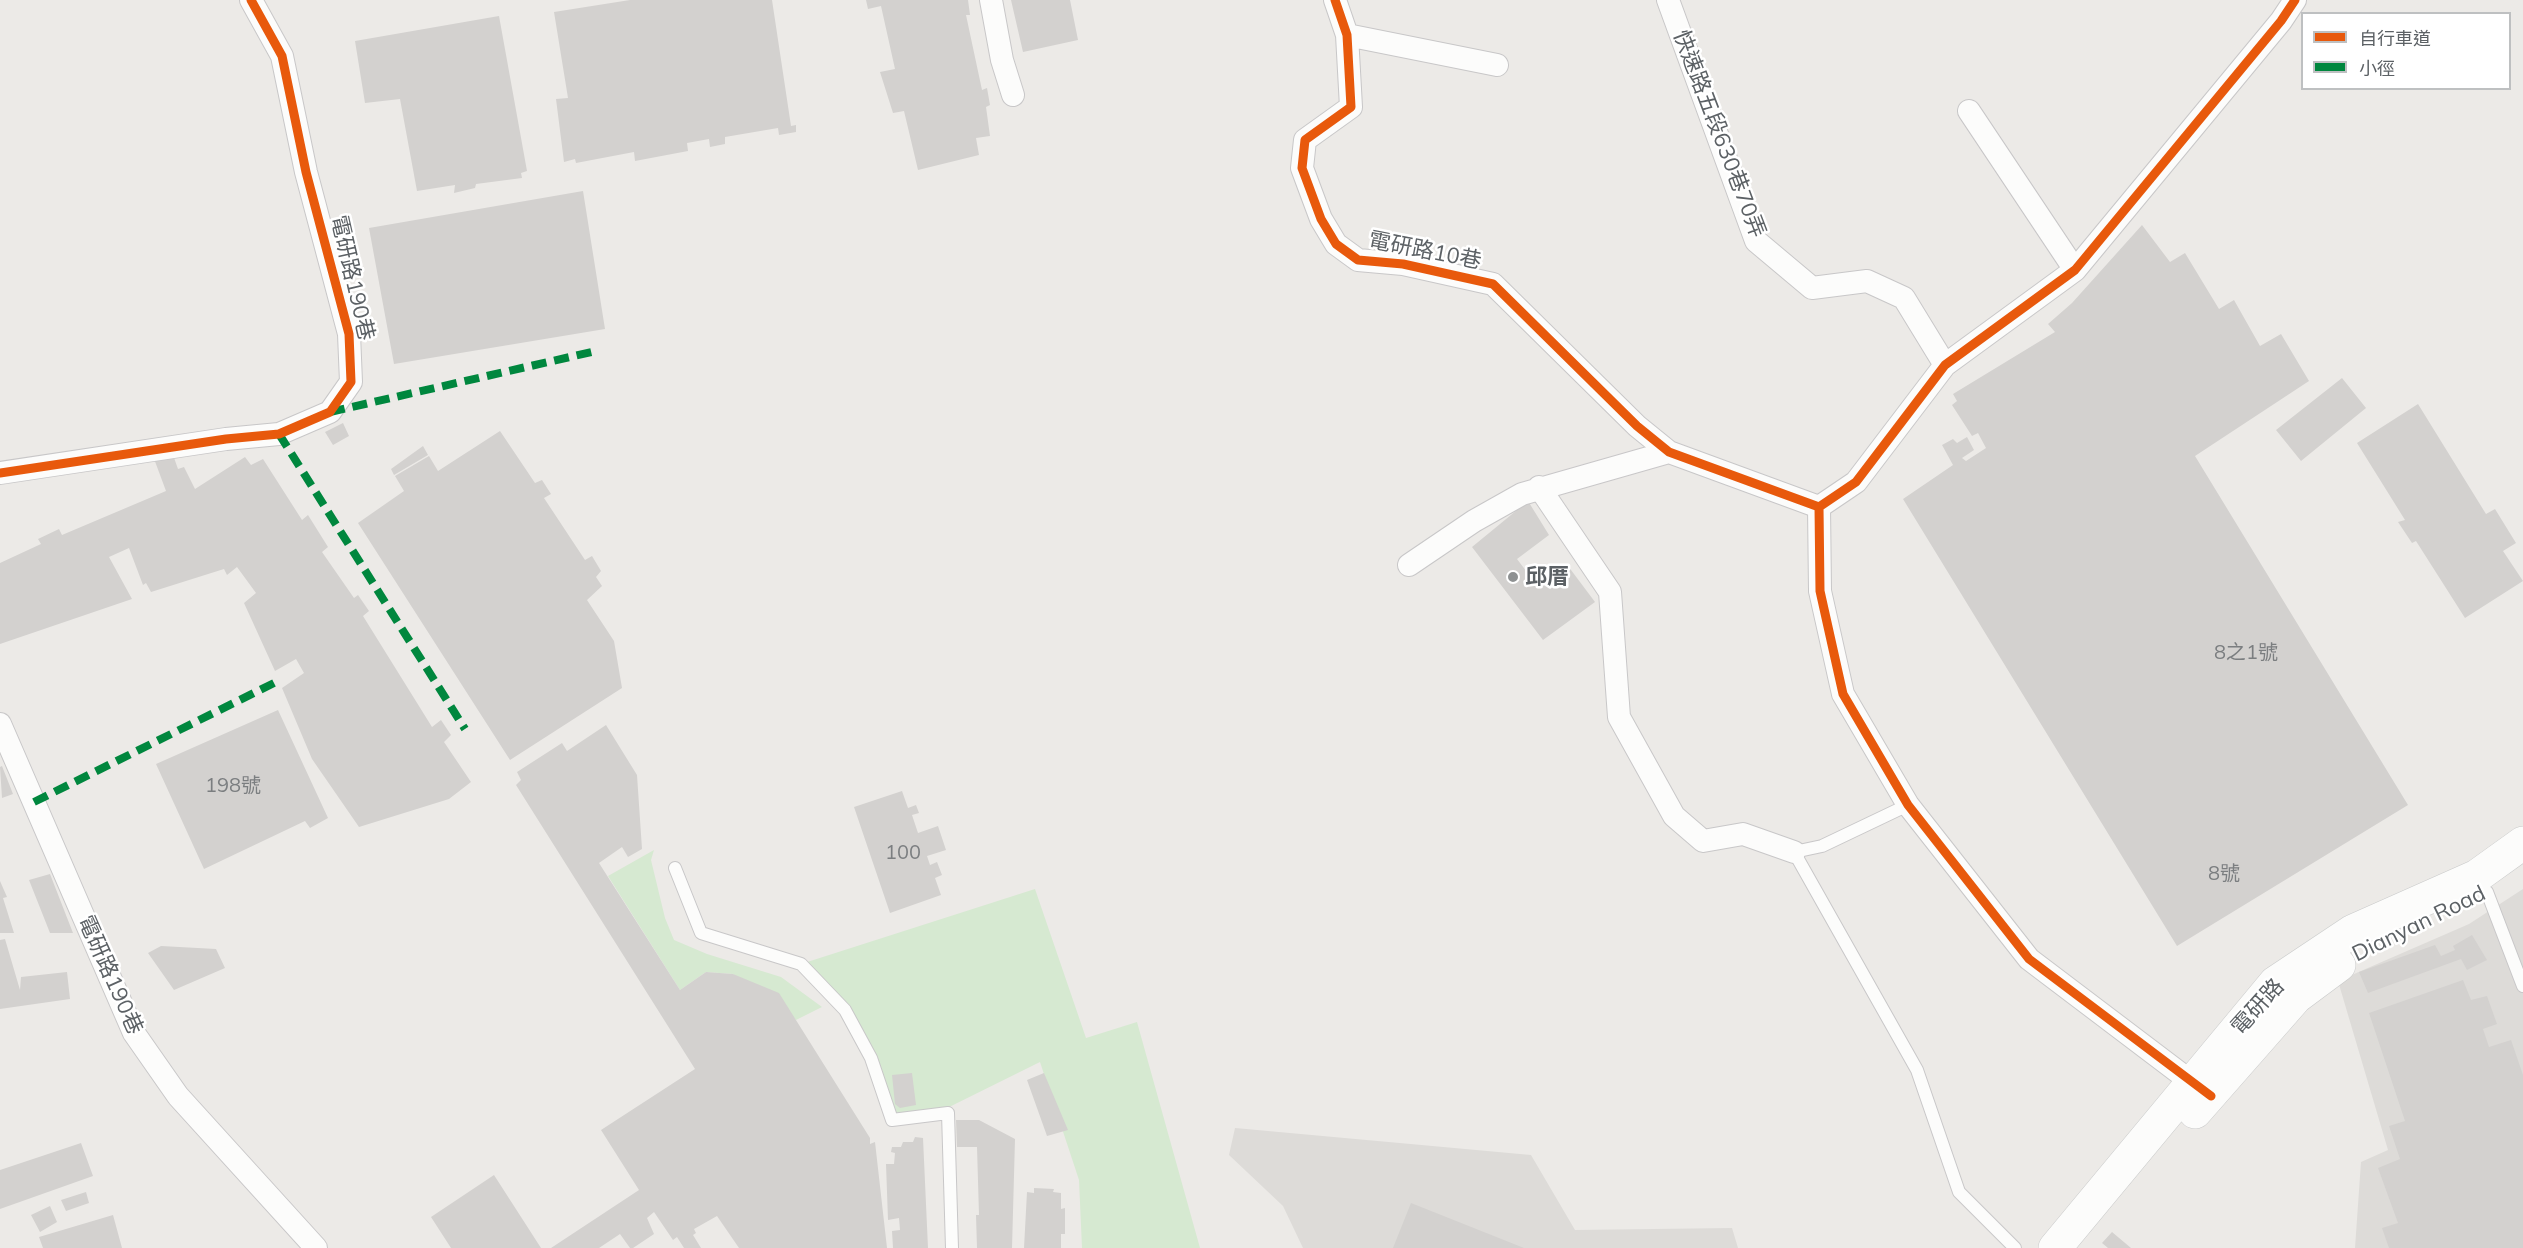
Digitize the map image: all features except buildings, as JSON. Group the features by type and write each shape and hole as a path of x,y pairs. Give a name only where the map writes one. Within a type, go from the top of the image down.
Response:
{"street":[{"name":"電研路190巷","path":"0,472 226,439 279,434 330,412 351,382 349,334 306,172 282,56 251,0"},
{"path":"991,0 1002,60 1013,95"},
{"name":"電研路10巷","path":"1335,0 1347,35 1351,107 1305,140 1302,168 1321,219 1336,243 1358,260 1403,264 1493,284 1637,426 1669,452 1820,507"},
{"name":"快速路五段630巷70弄","path":"1668,0 1756,241 1812,288 1868,280 1904,298 1944,365"},
{"path":"2202,1089 2029,959 1908,806 1843,694 1820,591 1820,507 1856,482 1944,365 2075,270 2281,21 2295,0"},
{"path":"1347,35 1497,65"},
{"path":"1969,111 2075,270"},
{"path":"1409,565 1474,521 1522,494 1539,487 1669,452"},
{"path":"1539,487 1610,592 1619,717 1674,816 1703,841 1743,834 1794,852"},
{"name":"電研路190巷","path":"0,724 134,1033 178,1096 316,1248"},
{"name":"電研路","path":"2055,1248 2202,1089 2275,983 2353,931 2477,876 2523,843"},
{"name":"Dianyan Road","path":"2075,1248 2159,1151 2202,1089 2296,998 2357,951 2397,936 2487,892 2523,869"}],"lane":[{"path":"1908,806 1821,846 1794,852 1917,1070 1959,1192 2015,1248"},
{"path":"675,868 701,933 801,964 845,1010 871,1058 892,1120 948,1113 952,1248"},
{"path":"2487,892 2523,986"}],"shaded area":[{"path":"2523,889 2523,1248 2355,1248 2361,1162 2388,1150 2338,981 2469,924"},
{"path":"1235,1128 1531,1155 1575,1230 1732,1228 1738,1248 1303,1248 1283,1206 1229,1155"}],"green space":[{"path":"654,850 651,860 665,918 674,940 707,954 781,977 822,1007 796,1020 733,974 706,972 680,990 608,876"},
{"path":"1035,889 1086,1038 1137,1022 1200,1248 1082,1248 1079,1180 1040,1062 929,1117 892,1120 845,1010 801,964"}],"marked path":[{"path":"330,412 596,351"},
{"path":"279,434 465,729"},
{"path":"34,802 274,683"}],"cycle path":[{"path":"0,473 226,439 279,434 330,412 351,382 349,334 306,172 282,56 251,0"},
{"path":"1335,0 1347,35 1351,107 1305,140 1302,168 1321,219 1336,244 1358,260 1403,264 1493,284 1637,426 1669,452 1819,507"},
{"path":"1819,507 1856,482 1945,365 2075,270 2281,21 2295,0"},
{"path":"1819,507 1820,591 1843,694 1908,805 2029,959 2211,1096"}],"place":[{"name":"邱厝","path":"1513,577"}]}
